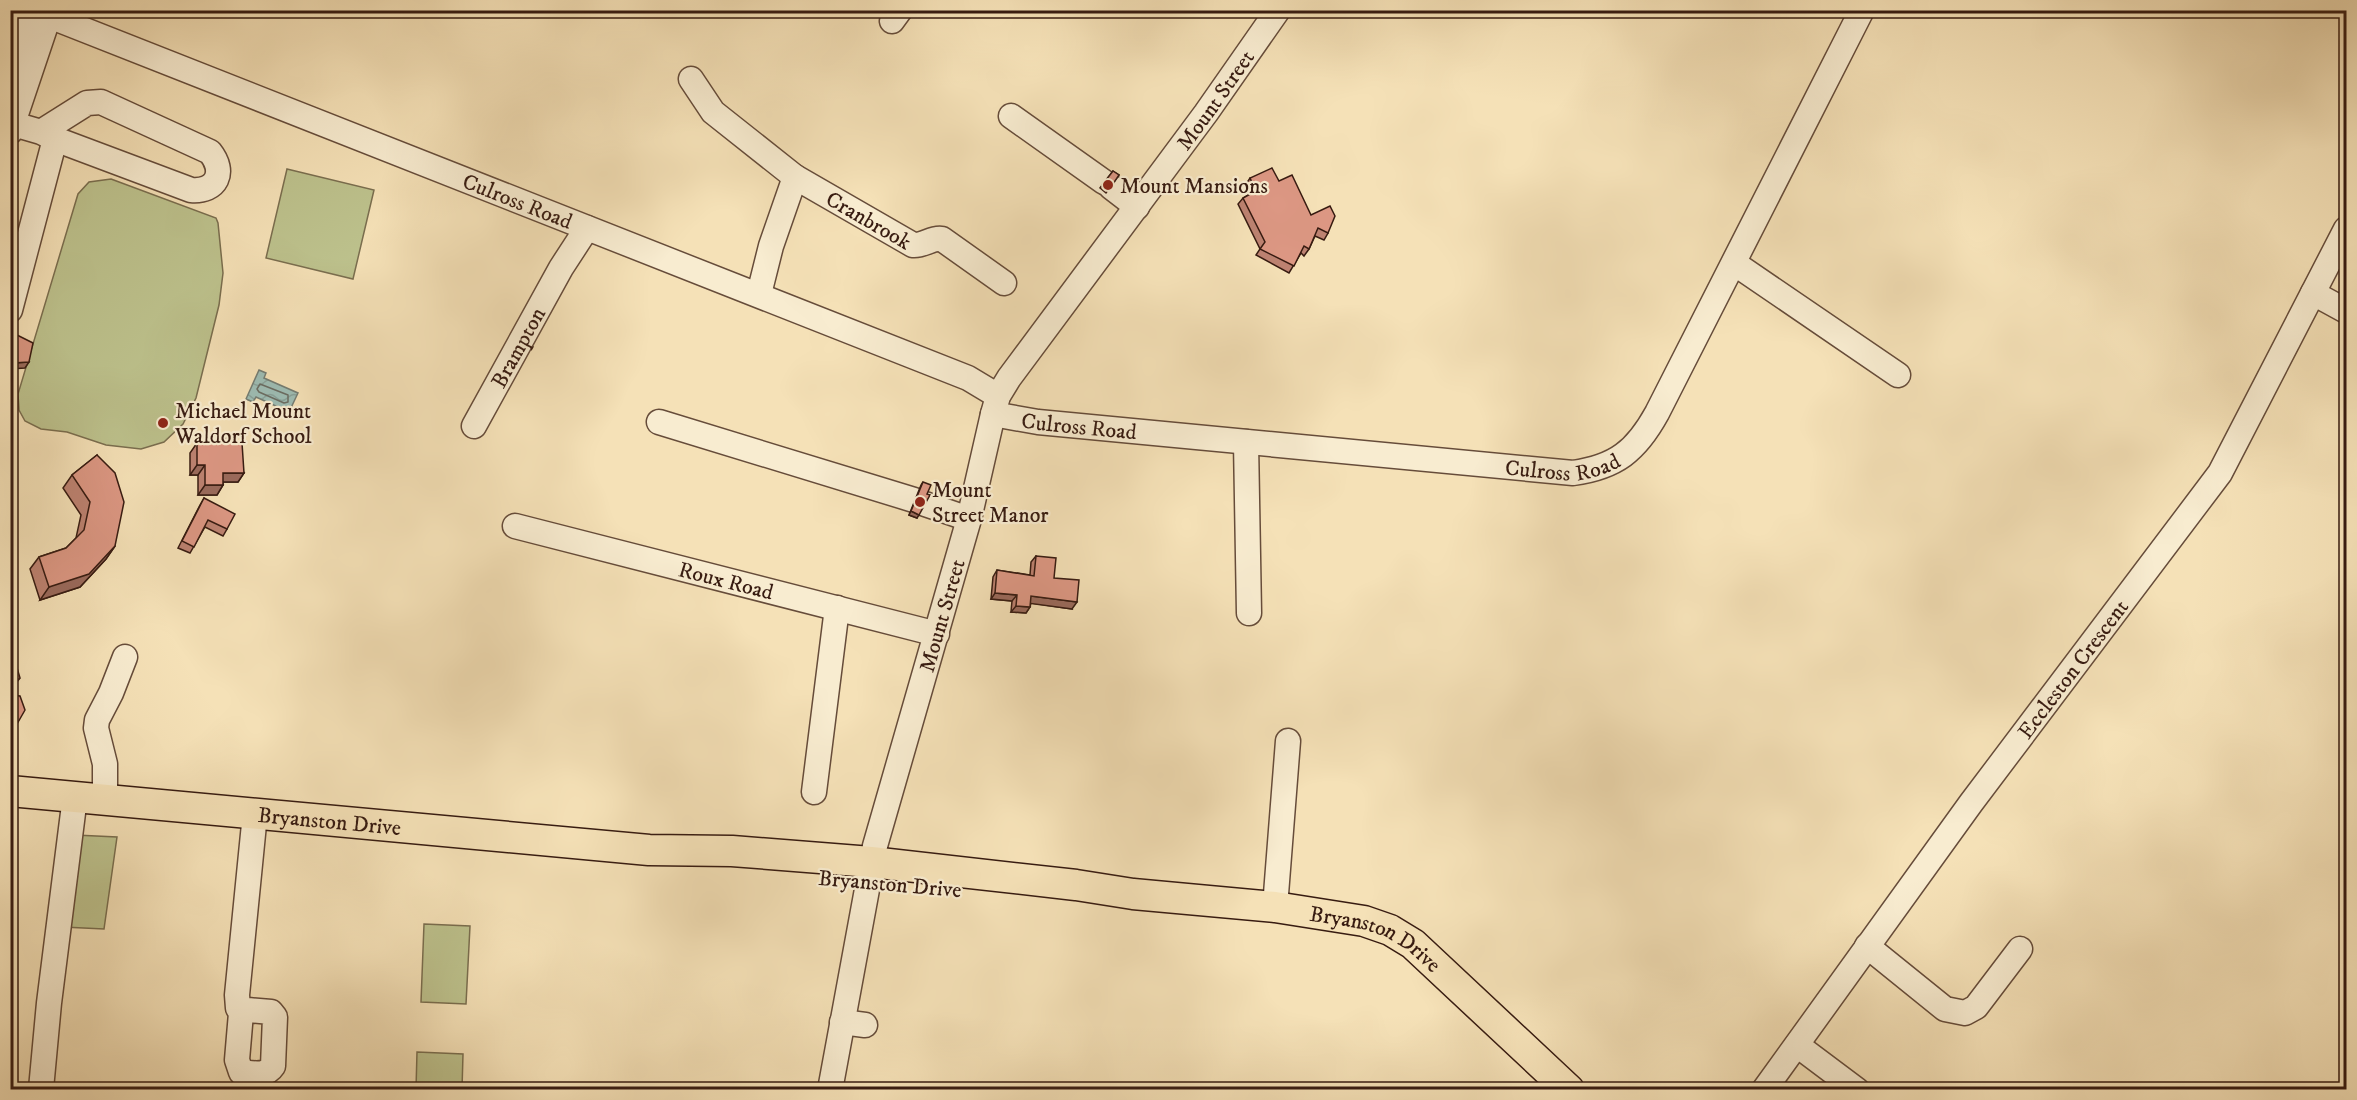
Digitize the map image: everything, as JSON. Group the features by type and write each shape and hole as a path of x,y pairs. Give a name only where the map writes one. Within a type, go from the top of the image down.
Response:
{"main road":[{"name":"Bryanston Drive","path":"10,791 649,850 732,851 870,872 1075,898 1133,894 1275,907 1364,921 1390,930 1413,944 1569,1089"}],"street":[{"name":"Mount Street","path":"830,1089 854,1024 870,872 969,519 996,405 1085,275 1137,207 1278,10"},
{"name":"Culross Road","path":"38,12 968,378 996,405 1038,422 1574,473 1613,463 1636,446 1646,434 1862,10"},
{"path":"10,70 38,12"},
{"path":"10,310 48,136 87,103 101,102 210,152 216,159 218,176 213,185 206,189 191,190 48,136 12,126 38,12"},
{"name":"Cranbrook","path":"691,79 713,112 795,177 913,245 924,245 935,238 942,239 1004,283"},
{"path":"1011,116 1137,207"},
{"path":"759,294 771,246 795,177"},
{"name":"Brampton","path":"474,426 561,268 587,228"},
{"name":"Eccleston Crescent","path":"1764,1089 1971,803 2220,472 2346,229"},
{"path":"1734,263 1898,375"},
{"path":"2313,293 2346,311"},
{"path":"659,422 969,519"},
{"path":"1246,442 1249,613"},
{"name":"Roux Road","path":"515,526 937,634"},
{"path":"814,792 837,608"},
{"path":"105,800 105,764 96,728 97,720 111,693 125,657"},
{"path":"1275,907 1288,741"},
{"path":"40,1089 75,797"},
{"path":"241,1013 237,1003 238,988 255,814"},
{"path":"1867,946 1945,1010 1965,1013 1976,1007 2020,949"},
{"path":"1797,1045 1857,1089"}],"green space":[{"path":"287,169 374,190 353,279 266,258"},
{"path":"111,179 216,218 218,223 223,273 219,305 196,398 183,424 164,442 141,449 106,445 67,432 41,429 25,421 19,410 18,394 78,194 89,182"},
{"path":"75,835 117,837 104,929 63,927"},
{"path":"424,924 470,926 466,1004 421,1002"},
{"path":"417,1052 463,1054 462,1089 416,1089"}],"water":[{"path":"259,370 266,373 264,378 298,393 289,412 256,397 253,402 246,399"}],"building":[{"path":"1272,168 1279,181 1292,175 1311,215 1330,206 1335,216 1328,233 1318,228 1309,249 1304,246 1294,266 1260,249 1265,242 1243,198 1256,191 1250,178"},
{"name":"Mount Mansions","path":"1113,171 1119,175 1109,190 1102,185"},
{"path":"17,335 33,343 29,362 13,363 10,358 10,342"},
{"path":"211,438 230,438 230,443 242,443 244,473 223,473 223,485 205,485 205,465 197,465 197,443 211,443"},
{"path":"97,455 115,473 124,502 115,546 89,574 49,587 39,557 66,548 84,530 90,502 72,475"},
{"name":"Mount Street Manor","path":"923,482 931,485 927,494 930,495 919,515 911,511"},
{"path":"204,498 235,514 227,529 208,520 194,547 182,541"},
{"path":"1036,556 1056,558 1054,578 1079,580 1077,602 1031,596 1030,607 1016,606 1017,595 995,593 997,570 1034,576"},
{"path":"10,588 15,614 11,619 16,643 12,651 20,678 10,686"},
{"path":"10,695 20,696 25,710 17,724 10,723"}],"place":[{"name":"Mount Mansions","path":"1108,185"},
{"name":"Michael Mount Waldorf School","path":"163,423"},
{"name":"Mount Street Manor","path":"920,502"}]}
